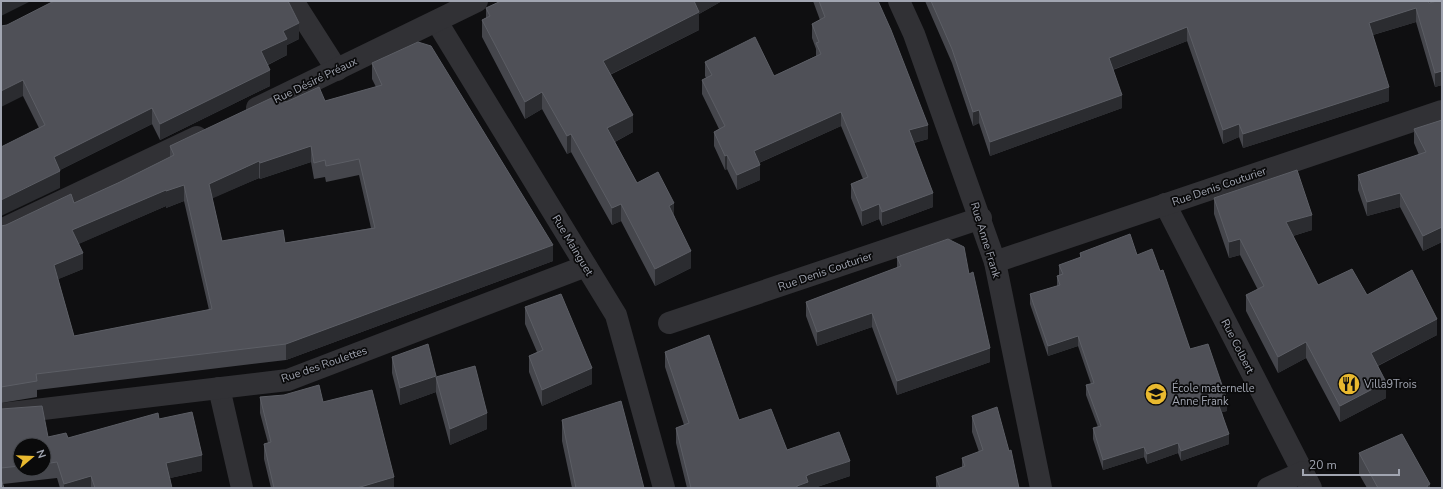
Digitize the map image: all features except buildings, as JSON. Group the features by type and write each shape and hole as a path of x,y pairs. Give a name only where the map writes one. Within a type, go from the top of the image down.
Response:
{"street":[{"path":"293,1 337,70"},
{"name":"Rue Désiré Préaux","path":"237,118 437,22 477,1"},
{"name":"Rue Anne Frank","path":"899,1 914,34 981,218 995,262 1042,488"},
{"name":"Rue Mainguet","path":"437,22 616,315 664,488"},
{"name":"Rue Denis Couturier","path":"995,262 1442,111"},
{"path":"1,230 215,128"},
{"name":"Rue Colbert","path":"1165,204 1307,480"},
{"name":"Rue Denis Couturier","path":"669,324 981,218"},
{"name":"Rue des Roulettes","path":"1,414 288,380 586,266"},
{"path":"219,388 242,488"},
{"path":"1268,488 1307,480"}],"place":[{"name":"Villa9Trois","path":"1349,384"},
{"name":"École maternelle Anne Frank","path":"1156,394"}]}
